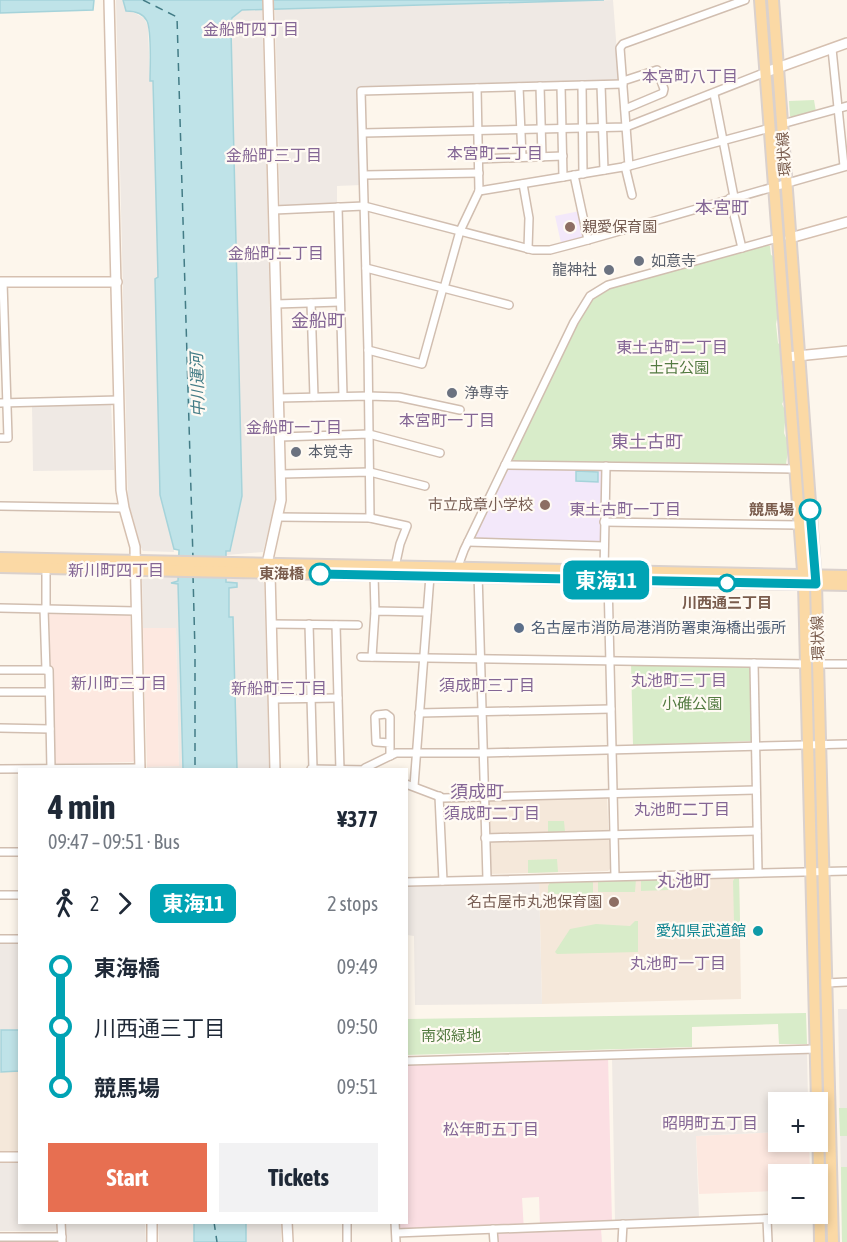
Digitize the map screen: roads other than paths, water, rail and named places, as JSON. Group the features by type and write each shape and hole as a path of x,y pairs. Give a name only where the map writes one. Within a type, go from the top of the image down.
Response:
{"main road":[{"name":"環状線","path":"760,0 799,525 810,580 806,664 808,744 826,983 833,1242"},
{"name":"環状線","path":"773,0 799,356 810,580 819,664 817,1092"},
{"path":"0,558 234,568 395,567 455,573 810,580 847,585"},
{"path":"0,567 135,565"},
{"path":"268,568 374,575 430,576 455,573"},
{"path":"810,580 847,576"},
{"path":"820,1224 820,1242"}],"street":[{"path":"109,0 121,490 135,547 140,768"},
{"path":"268,0 281,500 268,568 275,768"},
{"path":"632,195 627,166 620,48 623,44 745,0"},
{"path":"363,133 626,127 847,43"},
{"path":"274,210 364,206 528,249 550,250 846,166 840,137 843,108 832,48"},
{"path":"370,518 361,90 601,85 623,82 657,70 664,89 663,93 625,109"},
{"path":"582,85 583,174"},
{"path":"601,85 604,170"},
{"path":"540,86 542,157"},
{"path":"561,86 563,177"},
{"path":"519,87 522,157"},
{"path":"368,350 422,364 460,231 479,191 477,88"},
{"path":"714,94 742,248"},
{"path":"782,124 843,108"},
{"path":"479,191 627,166 770,128"},
{"path":"478,159 563,156"},
{"path":"364,175 479,173"},
{"path":"574,175 588,240"},
{"path":"523,184 529,218 528,249"},
{"path":"338,207 343,396"},
{"path":"790,238 847,222"},
{"path":"455,573 574,322 590,296 608,285 778,238"},
{"path":"366,268 509,305"},
{"path":"0,438 8,438 4,403 2,282 117,282"},
{"path":"276,304 340,302"},
{"path":"311,303 314,397"},
{"path":"787,357 847,351"},
{"path":"278,398 369,396 412,399 460,410"},
{"path":"4,403 119,400"},
{"path":"279,436 369,434 440,453"},
{"path":"505,465 795,469"},
{"path":"606,465 604,546 610,660 615,876"},
{"path":"280,474 370,472 425,486"},
{"path":"0,506 124,508"},
{"path":"277,517 370,518 407,526 395,567"},
{"path":"604,522 799,525"},
{"path":"468,542 604,546"},
{"path":"46,567 46,670 49,670 50,768"},
{"path":"478,573 487,879"},
{"path":"372,657 375,612 374,575"},
{"path":"430,576 417,753 410,785 443,798 756,790"},
{"path":"0,608 136,611"},
{"path":"375,612 427,612"},
{"path":"271,624 358,625"},
{"path":"309,624 311,768"},
{"path":"336,625 340,768"},
{"path":"361,657 806,664"},
{"path":"754,663 758,872"},
{"path":"819,664 847,664"},
{"path":"0,670 46,670"},
{"path":"0,692 49,692"},
{"path":"273,699 338,698"},
{"path":"420,713 611,709"},
{"path":"0,728 50,729"},
{"path":"390,742 390,756"},
{"path":"368,768 396,753 847,744"},
{"path":"0,769 18,769"},
{"path":"439,796 442,881"},
{"path":"485,838 757,831"},
{"path":"0,852 18,852"},
{"path":"408,882 847,871"},
{"path":"0,895 18,895"},
{"path":"0,939 18,939"},
{"path":"826,983 847,982"},
{"path":"408,1061 816,1049"},
{"path":"0,1157 18,1157"},
{"path":"828,1216 832,1216"},
{"path":"396,1233 767,1219 768,1242"},
{"path":"0,1237 62,1239 61,1224"},
{"path":"152,1224 152,1242"},
{"path":"287,1224 288,1242"},
{"path":"347,1224 347,1242"},
{"path":"395,1224 396,1242"},
{"path":"622,1242 623,1224"},
{"path":"493,1229 494,1242"}],"water":[{"path":"0,0 94,0 93,10 0,13"},
{"name":"中川運河","path":"123,0 604,0 242,10 232,18 242,496 230,551 226,551 226,582 237,583 237,587 229,588 229,617 233,617 237,768 183,768 178,584 171,583 178,581 179,550 174,549 160,495 155,279 158,277 150,33 143,16 126,11"},
{"path":"576,471 598,472 598,482 576,481"},
{"path":"1,1030 18,1030 18,1071 1,1072"},
{"path":"194,1224 246,1224 246,1242 194,1242"}],"place":[{"name":"親愛保育園","path":"570,227"},
{"name":"如意寺","path":"639,261"},
{"name":"龍神社","path":"609,270"},
{"name":"浄専寺","path":"452,393"},
{"name":"本覚寺","path":"296,452"},
{"name":"市立成章小学校","path":"545,505"},
{"name":"競馬場","path":"810,510"},
{"name":"東海橋","path":"320,574"},
{"name":"川西通三丁目","path":"727,583"},
{"name":"名古屋市消防局港消防署東海橋出張所","path":"519,628"},
{"name":"名古屋市丸池保育園","path":"614,902"},
{"name":"愛知県武道館","path":"758,931"}],"district":[{"name":"金船町四丁目","path":"251,29"},
{"name":"本宮町八丁目","path":"690,76"},
{"name":"本宮町二丁目","path":"495,153"},
{"name":"金船町三丁目","path":"274,155"},
{"name":"本宮町","path":"722,208"},
{"name":"金船町二丁目","path":"276,253"},
{"name":"金船町","path":"318,321"},
{"name":"東土古町二丁目","path":"672,347"},
{"name":"本宮町一丁目","path":"447,420"},
{"name":"金船町一丁目","path":"294,427"},
{"name":"東土古町","path":"647,442"},
{"name":"東土古町一丁目","path":"625,509"},
{"name":"新川町四丁目","path":"116,570"},
{"name":"丸池町三丁目","path":"679,680"},
{"name":"新川町三丁目","path":"119,683"},
{"name":"須成町三丁目","path":"487,685"},
{"name":"新船町三丁目","path":"279,688"},
{"name":"須成町","path":"477,792"},
{"name":"丸池町二丁目","path":"682,809"},
{"name":"須成町二丁目","path":"492,813"},
{"name":"丸池町","path":"684,881"},
{"name":"丸池町一丁目","path":"678,963"},
{"name":"昭明町五丁目","path":"710,1123"},
{"name":"松年町五丁目","path":"491,1129"}],"park label":[{"name":"土古公園","path":"679,368"},
{"name":"小碓公園","path":"692,704"},
{"name":"南郊緑地","path":"451,1036"}]}
